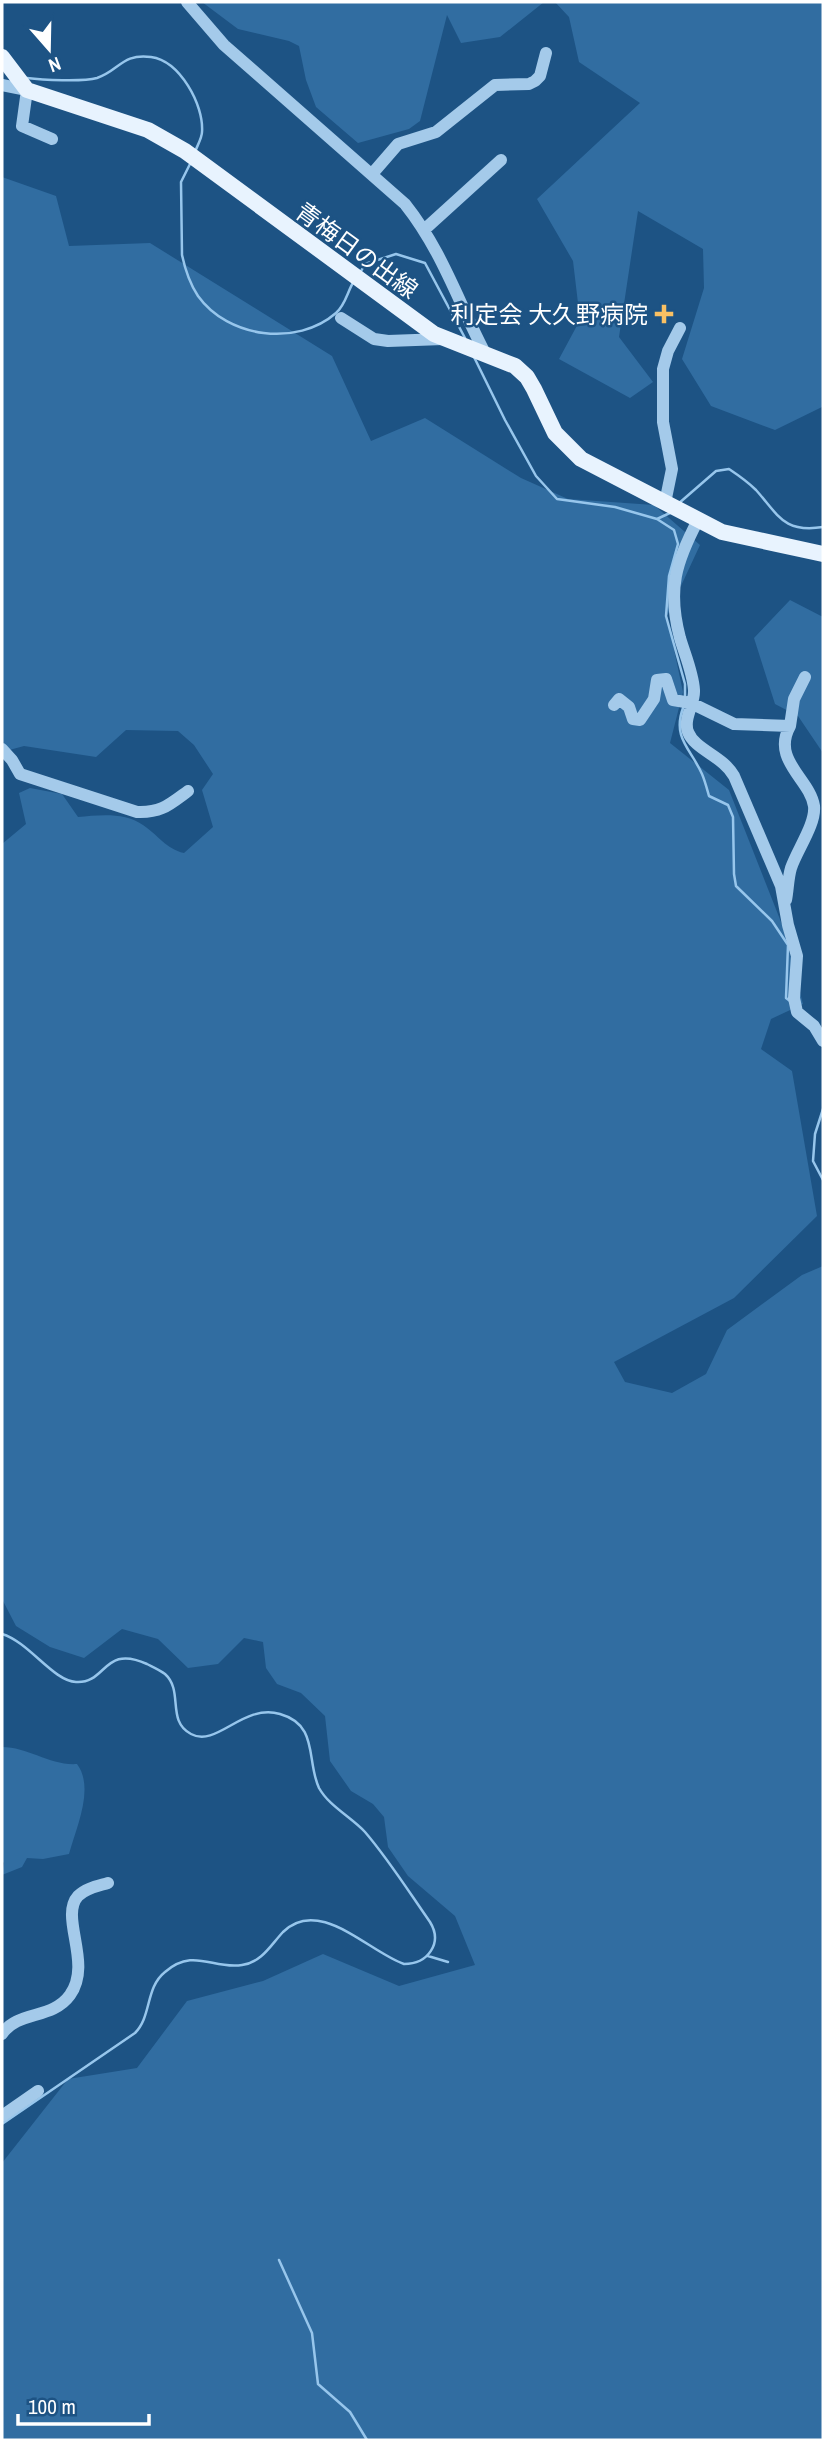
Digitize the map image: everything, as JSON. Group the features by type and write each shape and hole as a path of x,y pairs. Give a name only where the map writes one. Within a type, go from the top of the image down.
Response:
{"main road":[{"path":"2,57 20,80"},
{"name":"青梅日の出線","path":"20,80 148,130 185,151 411,319 444,339 514,366 527,377 549,424 563,443 581,460 722,532 823,554"}],"street":[{"path":"187,2 224,45 405,204 425,229 450,274 468,320 475,351"},
{"path":"372,174 398,144 436,132 495,85 529,84 535,81 540,76 546,53"},
{"path":"2,85 20,80 22,126 52,139"},
{"path":"425,229 501,160"},
{"path":"341,318 374,339 444,339"},
{"path":"673,506 672,469 663,422 663,369 668,351 680,328"},
{"path":"698,520 677,564 674,591 678,631 694,688 686,723 689,734 730,768 781,886 797,956 794,998 797,1012 814,1026 823,1041"},
{"path":"785,904 790,870 814,815 814,803 790,763 784,743 794,699 805,677"},
{"path":"614,705 620,699 629,706 633,719 640,720 654,699 657,680 666,679 673,700 691,703 734,724 790,726"},
{"path":"2,749 20,774 137,812 154,813 188,791"},
{"path":"2,2034 13,2022 59,2007 72,1993 79,1962 72,1907 84,1891 108,1883"},
{"path":"2,2116 37,2091"}],"shaded area":[{"path":"202,2 544,2 500,37 461,43 447,15 420,121 409,129 358,143 316,107 306,80 299,46 289,41 238,29"},
{"path":"555,2 823,2 822,407 775,430 711,406 682,359 704,288 703,249 638,211 619,337 653,382 630,398 559,359 580,320 573,261 537,199 640,103 579,62 569,17"},
{"path":"2,177 56,196 69,246 150,243 332,356 371,441 425,418 521,478 568,499 654,505 700,545 667,616 683,692 670,743 729,790 783,927 803,1004 771,1019 761,1049 792,1071 817,1216 734,1298 614,1362 625,1382 672,1393 706,1374 727,1330 802,1275 823,1266 823,2440 2,2440 2,2163 68,2079 137,2068 187,2001 263,1981 323,1954 399,1986 475,1965 455,1916 408,1876 388,1847 384,1817 373,1804 351,1791 330,1761 325,1716 301,1693 277,1684 266,1668 263,1642 244,1638 218,1664 188,1668 158,1639 122,1629 84,1658 50,1647 16,1626 2,1599 2,844 26,824 19,793 30,788 62,794 78,817 112,815 136,821 167,845 184,853 213,827 202,790 213,774 194,745 178,731 126,730 96,757 24,746 2,752"},
{"path":"790,600 823,617 823,753 798,716 775,704 754,638"},
{"path":"2,1747 58,1762 77,1764 82,1774 84,1796 69,1854 43,1859 27,1858 22,1867 2,1875 4,1863"}],"waterway":[{"path":"27,78 91,79 104,75 133,58 141,56 162,60 180,75 199,109 202,132 195,152"},
{"path":"191,162 181,182 182,255 198,296 211,310 245,329 283,334 302,331 320,324 336,313 354,281"},
{"path":"360,273 365,264 396,254 425,263 465,338"},
{"path":"474,357 536,476 557,499 615,507 657,519 672,512"},
{"path":"678,504 716,471 729,469 753,487 777,515 791,525 823,527"},
{"path":"657,519 674,530 678,544 669,576 666,616 685,684 685,698"},
{"path":"683,708 680,727 684,743 702,774 709,796 728,805 733,817 736,886 772,921 788,945 786,998 790,1001"},
{"path":"823,1109 815,1134 813,1161 823,1180"},
{"path":"2,1634 22,1645 59,1675 76,1682 94,1677 113,1661 133,1659 147,1664 165,1674 171,1681 179,1722 191,1734 201,1737 221,1731 254,1714 267,1712 292,1719 301,1726 306,1735 319,1788 328,1800 374,1843 430,1922 435,1937 434,1945 426,1956 413,1963 404,1964 344,1930 312,1920 297,1923 283,1932 265,1953 249,1963 232,1966 194,1960 175,1965 165,1972 154,1986 144,2019 135,2033 2,2124"},
{"path":"428,1956 448,1962"},
{"path":"279,2260 312,2333 318,2384 350,2412 367,2440"}],"place":[{"name":"利定会 大久野病院","path":"664,314"}]}
